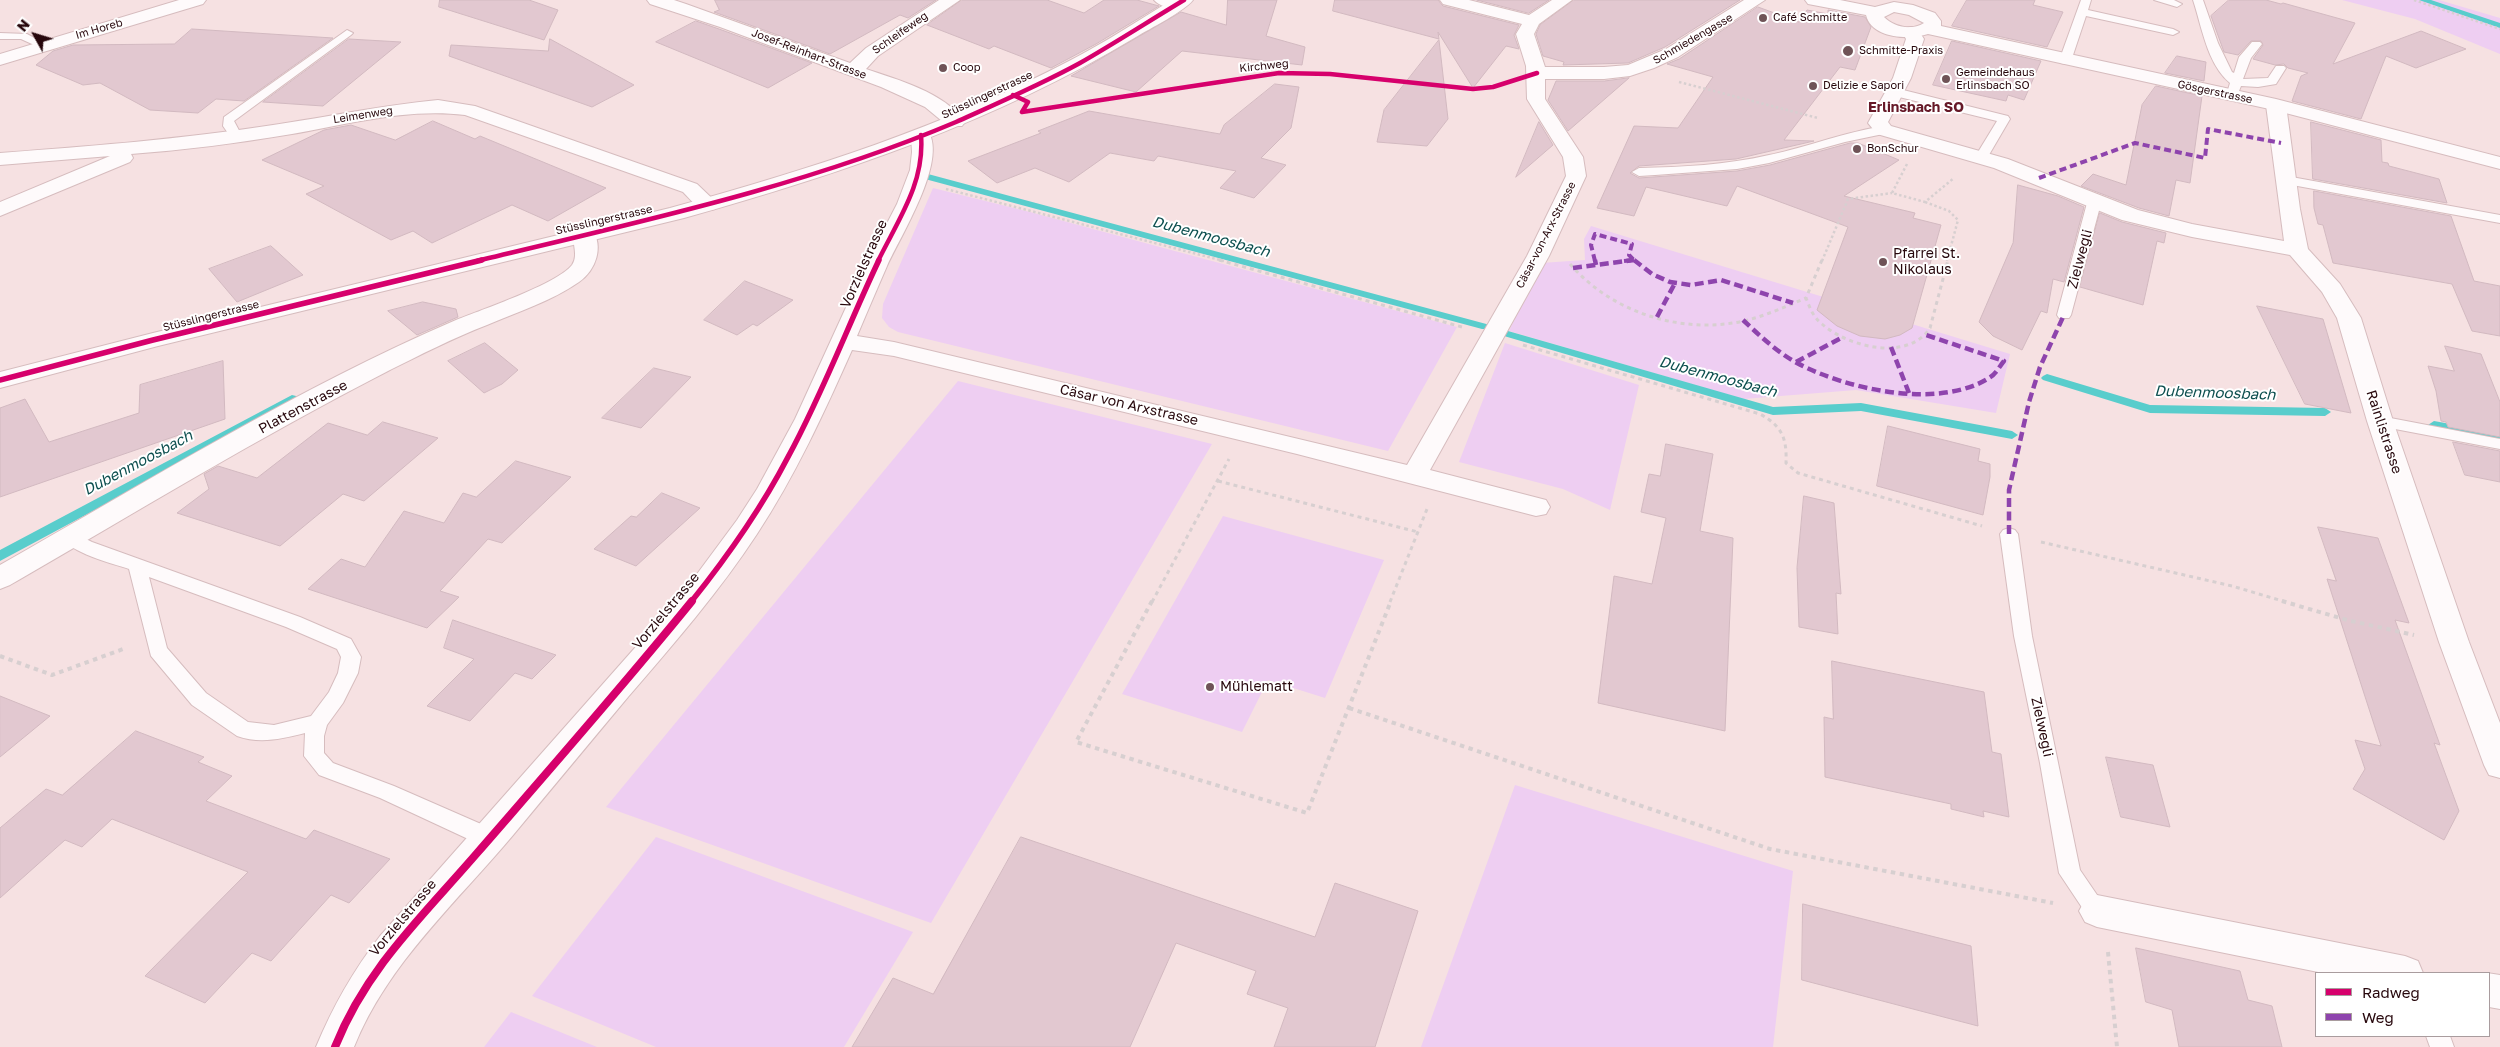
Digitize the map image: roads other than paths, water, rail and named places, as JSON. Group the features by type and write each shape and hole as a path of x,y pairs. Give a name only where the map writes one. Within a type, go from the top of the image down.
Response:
{"street":[{"name":"Im Horeb","path":"0,60 197,0"},
{"name":"Josef-Reinhart-Strasse","path":"656,0 697,12 919,97 944,110 955,122"},
{"name":"Schleifeweg","path":"853,71 872,52 951,0"},
{"path":"1449,0 1532,21 1563,0"},
{"name":"Schmiedengasse","path":"1537,73 1585,74 1630,70 1672,53 1756,0"},
{"path":"1814,0 1875,12 1894,7 1918,5 1932,21 1933,25 1920,31 1915,39 1895,92 1878,123 1884,130 1981,157 2039,178 2094,203 2164,225 2297,250 2276,105"},
{"name":"Stüsslingerstrasse","path":"0,380 153,340 708,204 852,160 955,122 1078,64 1175,1"},
{"name":"Gösgerstrasse","path":"1875,12 1875,18 1883,25 2065,61 2234,89 2276,105 2500,163"},
{"name":"Cäsar-von-Arx-Strasse","path":"1426,479 1494,336 1543,245 1576,176 1573,158 1536,99 1534,90 1537,73 1525,34 1532,21"},
{"name":"Leimenweg","path":"0,159 150,147 236,136 399,109 452,106 481,114 690,188 708,204"},
{"name":"Vorzielstrasse","path":"329,1045 392,946 664,634 723,561 776,482 794,449 844,341 876,265 917,182 923,145 921,135"},
{"path":"0,210 150,147"},
{"name":"Plattenstrasse","path":"0,578 334,388 454,330 557,285 580,270 588,253 584,234"},
{"name":"Rainlistrasse","path":"2297,250 2332,289 2349,318 2380,421 2454,642 2500,765"},
{"name":"Cäsar von Arxstrasse","path":"844,341 894,349 1244,432 1536,507"},
{"path":"2097,911 2401,972"}],"lane":[{"path":"2065,61 2086,0"},
{"path":"2159,0 2177,4"},
{"path":"2198,0 2225,73 2234,89"},
{"path":"2083,12 2173,32"},
{"path":"236,136 228,126 228,120 348,32"},
{"path":"0,36 23,36 43,46"},
{"path":"2234,89 2245,57 2256,44"},
{"path":"2234,89 2272,81 2280,68"},
{"path":"1895,92 2004,119 1981,157"},
{"path":"1639,172 1707,169 1739,164 1778,157 1862,133 1884,130"},
{"path":"2286,180 2500,219"},
{"name":"Zielwegli","path":"2064,314 2094,203"},
{"path":"2380,421 2500,444"},
{"name":"Zielwegli","path":"2009,534 2023,636 2050,763 2070,873 2097,911"},
{"path":"70,537 86,548 293,622 344,644 351,657 348,673 336,697 318,722 314,736 314,756 326,769 387,792 488,838"},
{"path":"137,567 158,651 199,698 244,730 274,732 318,722"}],"waterway":[{"path":"2423,0 2500,26"},
{"name":"Dubenmoosbach","path":"928,177 1486,327"},
{"name":"Dubenmoosbach","path":"1508,334 1773,411 1861,407 2012,435"},
{"name":"Dubenmoosbach","path":"2047,378 2150,409 2325,412"},
{"name":"Dubenmoosbach","path":"0,556 292,399"},
{"name":"Dubenmoosbach","path":"2434,425 2500,437"}],"place":[{"name":"Café Schmitte","path":"1763,18"},
{"name":"Schmitte-Praxis","path":"1848,51"},
{"name":"Coop","path":"943,68"},
{"name":"Gemeindehaus Erlinsbach SO","path":"1946,79"},
{"name":"Delizie e Sapori","path":"1813,86"},
{"name":"BonSchur","path":"1857,149"},
{"name":"Pfarrei St. Nikolaus","path":"1883,262"},
{"name":"Mühlematt","path":"1210,687"}],"district":[{"name":"Erlinsbach SO","path":"1916,108"}]}
